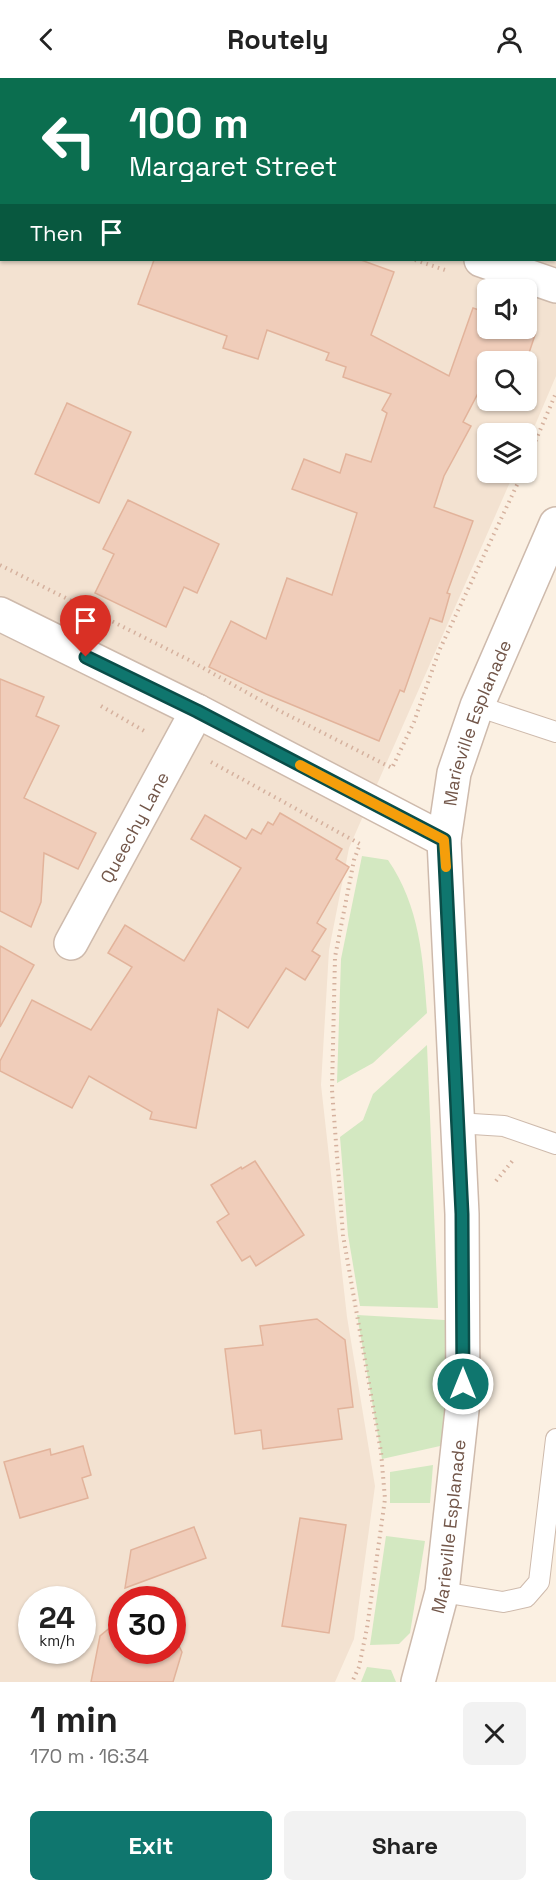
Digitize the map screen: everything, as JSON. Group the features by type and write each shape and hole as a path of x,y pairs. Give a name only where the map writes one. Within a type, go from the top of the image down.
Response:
{"street":[{"path":"484,261 556,286"},
{"name":"Marieville Esplanade","path":"418,1682 442,1592 463,1401 462,1214 444,840 454,773 477,706 556,524"},
{"path":"0,614 197,711 444,840"},
{"name":"Queechy Lane","path":"71,943 197,711"}],"lane":[{"path":"477,706 556,732"},
{"path":"457,1123 504,1126 556,1144"},
{"path":"442,1592 503,1602 526,1597 539,1582 556,1439"}],"path":[{"path":"537,437 556,393"},
{"path":"0,566 189,660 278,710 392,768 414,722 439,651 518,483"},
{"path":"208,760 360,844 354,860 335,957 332,1090 343,1235 381,1452 385,1499 367,1628 359,1667 352,1682"}],"shaded area":[{"path":"0,261 556,261 556,376 536,423 477,423 477,483 510,483 349,848 329,950 321,1085 347,1317 375,1486 354,1639 335,1682 0,1682"}],"green space":[{"path":"362,856 388,860 407,896 418,934 427,1013 373,1063 337,1083 341,959"},
{"path":"427,1045 438,1308 360,1306 348,1235 340,1137 363,1120 373,1094"},
{"path":"357,1315 462,1321 458,1442 382,1459"},
{"path":"433,1465 430,1503 390,1503 390,1472"},
{"path":"386,1536 425,1541 410,1633 399,1644 370,1645"},
{"path":"367,1667 391,1670 396,1682 361,1682"}],"building":[{"path":"154,261 364,261 394,272 371,335 449,376 473,308 477,309 477,339 534,339 530,351 477,351 477,395 463,422 471,426 444,476 434,507 473,521 447,593 450,594 442,622 430,618 404,692 400,690 379,741 266,694 209,667 231,621 266,639 287,578 332,595 357,513 292,489 304,459 340,473 346,454 371,462 387,413 382,410 391,394 343,377 346,367 326,360 329,353 267,330 258,359 223,348 227,336 138,304"},
{"path":"67,403 131,432 99,503 35,474"},
{"path":"128,500 219,544 197,593 184,587 166,627 95,593 114,554 103,549"},
{"path":"0,679 44,697 36,716 59,726 24,798 96,833 78,869 44,853 41,902 31,927 0,911"},
{"path":"280,813 342,849 336,859 349,867 317,923 326,929 312,951 320,956 305,980 286,968 248,1028 218,1009 196,1128 150,1119 152,1112 89,1076 72,1108 0,1071 0,1061 32,1000 91,1030 132,967 108,953 125,925 184,961 241,868 191,839 205,815 246,839 252,829 261,834 268,822 273,825"},
{"path":"0,946 34,965 0,1027"},
{"path":"255,1161 304,1235 256,1266 250,1256 242,1261 217,1222 229,1214 211,1185"},
{"path":"317,1319 345,1340 353,1407 338,1409 342,1439 263,1449 261,1430 235,1434 225,1349 263,1345 260,1326"},
{"path":"83,1446 91,1475 82,1478 88,1498 20,1518 4,1462 50,1449 51,1455"},
{"path":"300,1518 346,1525 329,1633 282,1626"},
{"path":"194,1527 206,1558 125,1586 131,1550"},
{"path":"108,1629 108,1664 178,1664 173,1682 91,1682 100,1636"}],"slow traffic":[{"path":"300,765 444,840 446,867"}],"route":[{"path":"86,657 197,711 444,840 462,1214 463,1384"}]}
